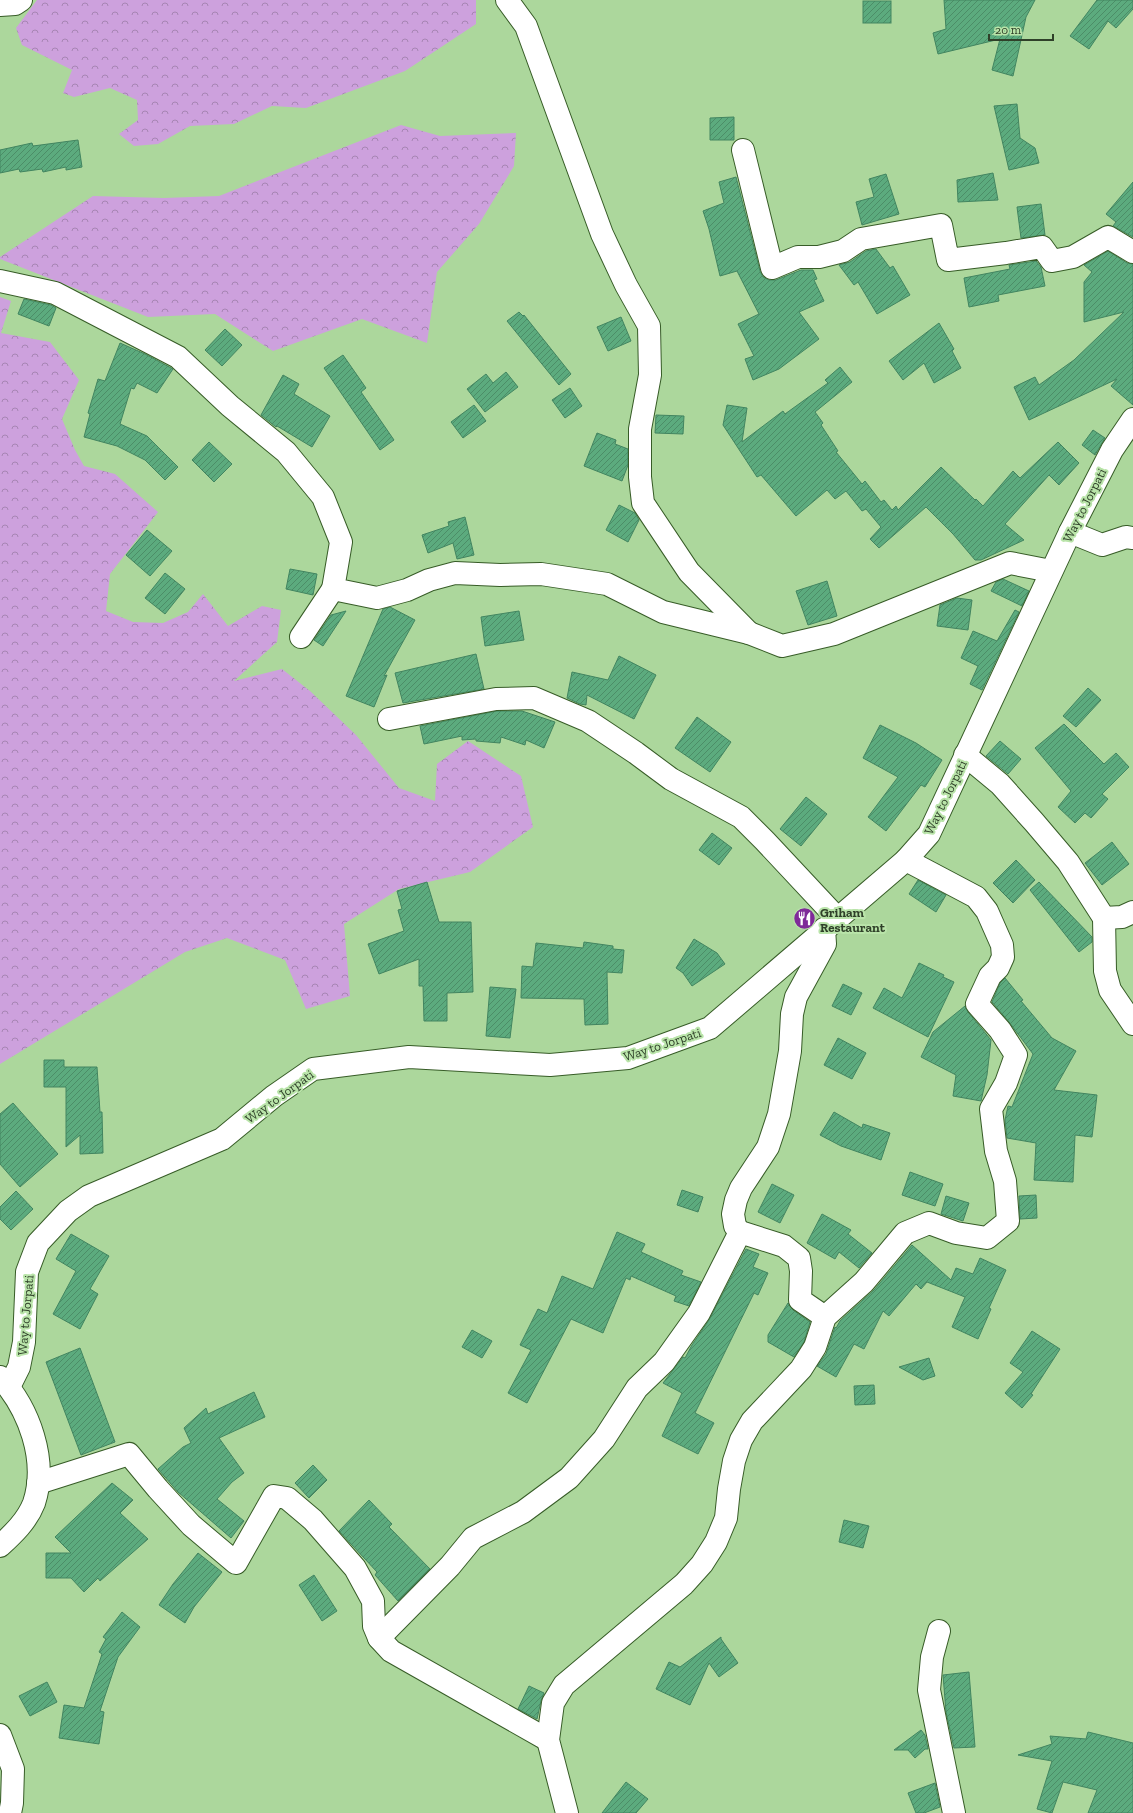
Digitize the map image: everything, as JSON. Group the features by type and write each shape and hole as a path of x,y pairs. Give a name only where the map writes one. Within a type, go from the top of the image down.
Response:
{"street":[{"path":"0,5 15,4 21,0"},
{"path":"507,0 526,26 602,234 626,285 649,326 650,375 640,429 640,477 643,503 689,572 748,633"},
{"path":"742,150 772,268 798,257 820,257 843,251 861,239 941,225 948,260 1042,247 1052,261 1073,257 1108,237 1133,252"},
{"path":"0,281 55,293 178,357 230,406 286,452 323,497 341,542 333,589 301,638"},
{"name":"Way to Jorpati","path":"5,1382 20,1367 24,1342 27,1272 38,1243 68,1211 89,1196 222,1139 274,1096 313,1069 409,1057 550,1065 628,1058 710,1028 906,860 929,834 965,755 1022,638 1070,532 1112,450 1133,419"},
{"path":"1070,532 1102,545 1126,537 1133,538"},
{"path":"333,589 377,598 407,590 429,580 455,573 500,575 540,574 607,584 664,612 748,633 782,646 834,634 1010,564 1052,571"},
{"path":"389,719 496,699 534,698 588,721 636,753 671,779 741,817 765,841 830,924 826,944 796,997 792,1014 790,1051 779,1114 768,1147 741,1188 736,1200 733,1214 735,1226 740,1232 784,1246 799,1258 801,1271 800,1300 826,1317"},
{"path":"965,755 1000,784 1034,822 1068,862 1104,918 1105,971 1110,990 1133,1024"},
{"path":"567,1813 548,1740 552,1703 564,1685 684,1584 702,1564 716,1542 726,1518 731,1475 741,1440 752,1421 801,1368 815,1347 826,1317 864,1282 905,1233 929,1223 956,1233 987,1238 1008,1221 1005,1181 996,1151 991,1109 1006,1083 1016,1055 1000,1030 977,1004 990,976 998,968 1004,957 1002,945 987,911 976,897 906,860"},
{"path":"1104,918 1122,917 1133,912"},
{"path":"379,1638 450,1566 473,1538 523,1512 569,1478 604,1439 637,1388 664,1362 699,1313 740,1232"},
{"path":"0,1546 20,1527 33,1504 38,1483 37,1452 29,1421 5,1382"},
{"path":"38,1483 129,1454 191,1525 236,1563 274,1496 287,1498 313,1520 355,1568 373,1601 374,1626 379,1638 391,1651 548,1740"},
{"path":"939,1631 932,1657 929,1690 954,1813"},
{"path":"0,1735 13,1768 12,1803 10,1813"}],"green space":[{"path":"37,0 476,0 476,24 405,71 306,108 272,106 234,124 190,126 158,144 134,146 119,134 138,120 137,100 110,88 74,97 63,93 72,70 22,45 16,28"},
{"path":"401,125 440,136 516,133 514,166 479,224 437,272 427,343 362,319 273,351 215,314 148,317 0,259 0,257 93,196 164,198 219,196"},
{"path":"0,297 11,301 1,333 50,342 79,380 62,419 75,450 84,466 115,474 158,512 110,574 106,611 133,622 163,623 188,612 203,594 228,626 262,606 281,610 277,642 234,681 282,669 310,691 356,735 399,788 435,801 437,764 468,741 521,776 533,827 470,872 399,889 344,924 350,996 306,1009 285,960 227,938 185,952 0,1064"}],"building":[{"path":"944,0 1035,0 1026,17 1013,76 992,70 1000,39 938,54 933,33 946,29"},
{"path":"1097,0 1133,0 1133,9 1116,28 1108,21 1089,49 1070,36"},
{"path":"863,1 891,1 891,23 863,23"},
{"path":"1017,104 1020,138 1035,148 1039,163 1009,170 994,106"},
{"path":"734,117 734,140 710,140 710,118"},
{"path":"78,140 82,167 66,170 66,167 43,172 42,169 20,172 19,169 0,173 0,150 32,143 33,146"},
{"path":"993,173 998,200 958,202 957,180"},
{"path":"886,174 899,214 862,225 856,202 874,197 869,179"},
{"path":"736,177 760,271 763,277 769,280 776,280 801,270 813,270 817,279 814,280 824,301 799,312 819,339 779,369 753,380 745,359 754,356 738,324 759,314 737,271 720,276 709,229 703,211 724,203 719,182"},
{"path":"1133,182 1133,237 1113,226 1116,222 1106,214"},
{"path":"1041,204 1045,235 1021,238 1017,207"},
{"path":"876,249 890,268 893,266 910,295 877,314 858,282 854,285 839,265 850,262 866,251"},
{"path":"1108,251 1127,263 1133,264 1133,405 1111,386 1117,379 1029,420 1014,387 1035,377 1039,385 1074,360 1124,312 1084,322 1084,282 1092,272 1084,265"},
{"path":"1036,261 1041,267 1045,286 998,295 999,301 969,307 964,278 1010,269 1009,265"},
{"path":"24,299 51,305 56,308 49,326 18,314"},
{"path":"519,312 523,316 524,315 571,374 559,385 507,321"},
{"path":"621,317 631,341 608,351 597,327"},
{"path":"939,323 954,349 952,351 961,368 934,383 924,363 903,380 889,361"},
{"path":"225,329 242,345 222,366 205,350"},
{"path":"120,343 173,369 157,393 137,383 134,389 131,388 120,424 147,436 178,467 165,480 145,460 117,446 84,437 90,414 88,413 98,379 105,381"},
{"path":"343,355 366,388 361,392 394,440 380,450 324,368"},
{"path":"840,367 852,382 815,412 823,423 821,425 838,451 836,452 862,484 865,481 881,502 884,500 892,510 896,506 898,510 941,467 983,506 1013,471 1020,478 1058,442 1079,463 1059,485 1049,475 1005,524 1024,540 981,560 975,560 953,534 926,507 879,548 870,539 881,527 866,509 862,511 846,491 835,499 827,490 796,516 761,475 757,477 723,425 727,405 747,408 742,442 783,411 785,414 828,383 825,380"},
{"path":"506,372 518,387 485,412 467,389 486,374 493,383"},
{"path":"283,375 299,384 294,394 330,416 312,447 277,426 276,427 261,415"},
{"path":"570,388 582,406 565,418 552,400"},
{"path":"474,405 486,421 463,438 451,422"},
{"path":"656,415 684,416 683,434 655,433"},
{"path":"1093,430 1105,438 1095,455 1082,445"},
{"path":"597,433 616,440 615,444 628,449 628,465 622,481 584,466"},
{"path":"209,442 232,464 214,482 192,460"},
{"path":"619,505 635,513 639,520 628,542 606,530"},
{"path":"465,517 474,555 457,559 453,543 428,553 422,535 449,526 448,522"},
{"path":"147,530 172,551 150,576 126,555"},
{"path":"290,569 317,574 313,595 286,589"},
{"path":"165,573 185,589 165,614 145,598"},
{"path":"1003,579 1029,591 1022,606 991,591 996,582"},
{"path":"827,581 837,616 808,625 796,591"},
{"path":"957,598 972,600 968,630 937,626 940,605"},
{"path":"390,607 415,620 384,676 387,675 374,707 346,696 383,609"},
{"path":"1015,610 1019,612 982,690 970,684 978,666 961,658 973,631 997,641"},
{"path":"346,611 323,646 314,640 331,615"},
{"path":"519,611 524,640 485,646 481,617"},
{"path":"476,654 484,689 403,703 395,673"},
{"path":"619,656 656,675 634,719 587,695 586,705 567,698 572,672 608,680"},
{"path":"1088,688 1101,700 1076,727 1063,716"},
{"path":"497,711 522,711 555,722 544,748 526,740 525,745 501,737 500,743 476,741 476,739 462,740 462,736 424,744 420,726"},
{"path":"697,717 731,742 710,772 675,748"},
{"path":"1064,724 1104,764 1116,753 1129,767 1102,794 1108,799 1091,818 1085,813 1075,823 1058,807 1071,791 1035,748"},
{"path":"880,725 916,743 942,760 925,787 921,785 886,831 868,817 898,777 863,758"},
{"path":"1000,741 1021,759 1008,774 986,756"},
{"path":"806,797 827,814 801,846 780,829"},
{"path":"712,833 732,848 719,865 699,850"},
{"path":"1112,842 1129,864 1102,885 1085,863"},
{"path":"1016,860 1035,880 1013,903 993,883"},
{"path":"918,880 946,895 936,912 909,894"},
{"path":"427,882 439,922 471,922 473,992 447,993 447,1021 424,1021 423,986 419,986 419,959 379,974 368,944 404,931 398,910 402,909 397,891"},
{"path":"1039,882 1092,937 1092,942 1079,952 1030,890"},
{"path":"694,939 717,953 725,964 692,986 683,973 676,968"},
{"path":"584,942 613,946 613,949 624,950 622,973 607,972 608,1024 585,1025 584,999 521,998 522,966 533,967 536,943 583,948"},
{"path":"919,963 944,975 943,977 954,982 928,1037 873,1008 884,988 902,998"},
{"path":"1005,978 1023,1000 1021,1001 1052,1038 1076,1051 1054,1090 1097,1095 1092,1137 1075,1135 1073,1182 1034,1180 1036,1143 1007,1138 1005,1120 1008,1106 1012,1107 1033,1054 992,1002 1000,983"},
{"path":"843,984 862,993 851,1015 832,1006"},
{"path":"490,987 516,989 510,1038 486,1036"},
{"path":"965,1006 968,1012 991,1040 987,1075 981,1101 953,1096 956,1075 921,1057 933,1032"},
{"path":"838,1038 866,1053 852,1079 824,1065"},
{"path":"44,1060 64,1060 64,1067 97,1067 100,1112 102,1112 103,1153 80,1154 80,1135 66,1147 66,1087 44,1087"},
{"path":"13,1103 58,1154 20,1187 0,1164 0,1114"},
{"path":"834,1112 862,1128 863,1124 890,1133 881,1160 841,1146 820,1135"},
{"path":"910,1172 943,1184 935,1206 902,1195"},
{"path":"772,1184 794,1195 780,1223 758,1212"},
{"path":"682,1190 703,1197 698,1212 677,1205"},
{"path":"16,1191 33,1209 11,1230 0,1219 0,1207"},
{"path":"1036,1195 1037,1218 1020,1219 1019,1196"},
{"path":"946,1196 969,1203 963,1221 941,1214"},
{"path":"822,1214 851,1230 848,1234 872,1253 859,1268 839,1252 835,1259 807,1243"},
{"path":"617,1232 645,1244 641,1252 683,1271 681,1275 701,1282 689,1306 674,1301 676,1296 631,1276 630,1280 626,1278 603,1333 571,1319 527,1403 508,1393 531,1350 520,1345 538,1309 547,1313 562,1276 593,1289"},
{"path":"71,1234 109,1256 90,1289 98,1294 80,1329 53,1314 76,1271 56,1259"},
{"path":"912,1245 951,1280 956,1268 973,1274 980,1258 1006,1270 989,1308 991,1309 978,1339 952,1327 965,1297 927,1282 921,1289 916,1284 889,1316 883,1311 864,1349 854,1344 836,1377 817,1366 826,1354 835,1327 836,1328 840,1321 874,1290"},
{"path":"746,1249 759,1254 753,1267 768,1273 758,1295 754,1293 695,1413 714,1423 698,1454 662,1436 682,1393 663,1383 683,1357 685,1358 709,1320"},
{"path":"788,1303 793,1310 810,1322 804,1342 794,1357 768,1342 768,1335"},
{"path":"472,1330 492,1341 482,1358 462,1347"},
{"path":"1032,1331 1060,1349 1031,1394 1033,1395 1022,1408 1005,1393 1023,1372 1010,1363"},
{"path":"80,1348 115,1442 81,1455 46,1362"},
{"path":"929,1358 935,1376 923,1380 899,1367"},
{"path":"874,1385 875,1404 855,1405 854,1386"},
{"path":"254,1392 265,1417 219,1438 244,1473 232,1482 217,1499 244,1521 231,1538 178,1492 158,1469 183,1447 191,1443 184,1428 206,1408 208,1414"},
{"path":"313,1465 327,1480 309,1498 295,1483"},
{"path":"112,1483 133,1500 120,1513 148,1539 100,1581 98,1578 84,1592 71,1578 46,1578 46,1553 71,1553 55,1537"},
{"path":"369,1500 392,1524 389,1527 430,1569 398,1601 375,1575 377,1572 339,1531"},
{"path":"844,1520 869,1526 863,1548 839,1542"},
{"path":"198,1553 222,1572 194,1607 185,1623 159,1605 173,1584"},
{"path":"314,1575 337,1611 322,1621 299,1585"},
{"path":"122,1612 140,1627 118,1657 100,1711 104,1712 99,1744 59,1738 64,1705 84,1708 102,1654 99,1652 106,1639 103,1637"},
{"path":"721,1637 738,1663 719,1677 709,1663 690,1705 656,1689 669,1662 680,1667"},
{"path":"969,1672 975,1747 954,1748 946,1712 943,1675"},
{"path":"47,1682 57,1702 30,1716 19,1696"},
{"path":"529,1686 544,1693 537,1719 518,1709"},
{"path":"921,1730 925,1735 928,1749 925,1749 915,1758 908,1750 894,1750"},
{"path":"1088,1732 1133,1743 1133,1813 1088,1813 1097,1790 1063,1782 1052,1813 1037,1809 1052,1761 1018,1755 1052,1744 1050,1736 1086,1739"},
{"path":"626,1782 648,1799 636,1813 602,1813"},
{"path":"935,1783 940,1807 924,1813 916,1813 908,1793"}],"place":[{"name":"Griham Restaurant","path":"805,919"}]}
